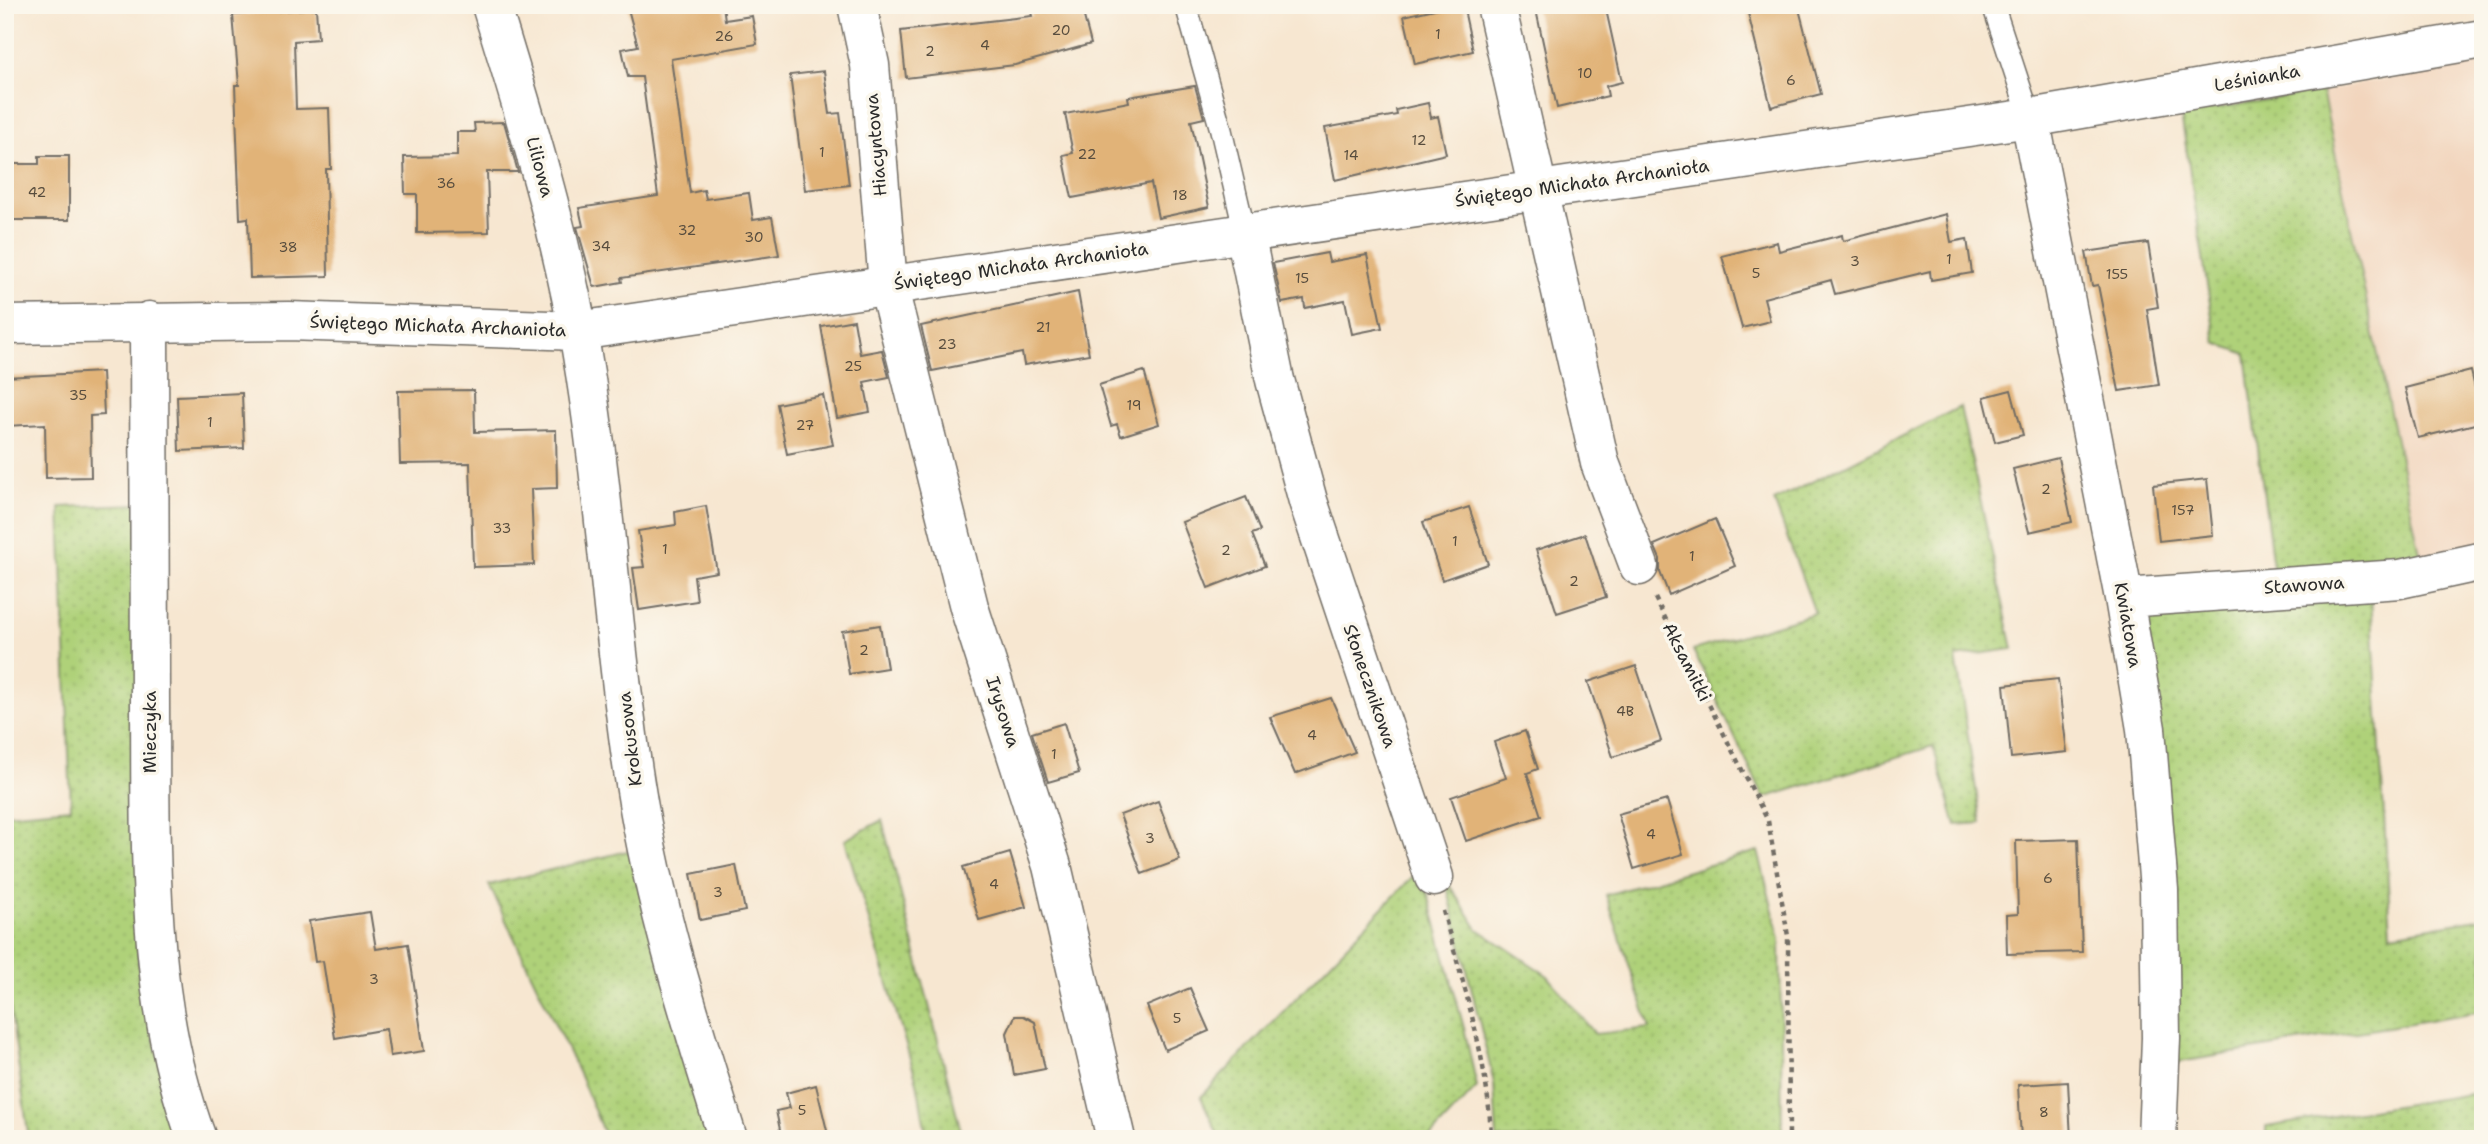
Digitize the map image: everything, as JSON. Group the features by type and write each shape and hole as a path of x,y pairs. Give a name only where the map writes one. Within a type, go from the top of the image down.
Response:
{"street":[{"name":"Liliowa","path":"491,5 543,172 578,331"},
{"name":"Hiacyntowa","path":"858,5 870,65 888,285"},
{"path":"1496,5 1600,463 1639,566"},
{"name":"Leśnianka","path":"2030,118 2483,39"},
{"name":"Świętego Michała Archanioła","path":"5,325 289,321 578,331 2030,118"},
{"name":"Kwiatowa","path":"2030,118 2124,598 2146,729 2159,890 2161,1038 2157,1139"},
{"name":"Słonecznikowa","path":"1245,233 1275,380 1308,501 1434,877"},
{"name":"Irysowa","path":"888,285 969,607 1052,866 1116,1139"},
{"name":"Mieczyka","path":"149,321 151,869 159,987 184,1104 197,1139"},
{"name":"Krokusowa","path":"578,331 604,506 635,784 672,961 728,1139"},
{"name":"Stawowa","path":"2124,598 2400,579 2483,561"}],"lane":[{"path":"1186,5 1221,130 1245,233"},
{"path":"1993,5 2030,118"}],"path":[{"name":"Aksamitki","path":"1639,566 1768,821 1788,936 1789,1139"},
{"path":"1434,877 1468,1004 1490,1107 1491,1139"}],"shaded area":[{"path":"2483,61 2483,546 2421,558 2322,91"}],"green space":[{"path":"2322,91 2421,558 2274,575 2246,354 2216,343 2181,114"},
{"path":"1960,407 2013,649 1956,657 1981,823 1956,825 1933,746 1764,798 1693,650 1815,613 1774,501"},
{"path":"139,504 139,982 180,1139 29,1139 5,971 5,814 71,808 60,507"},
{"path":"2370,580 2391,934 2483,918 2483,1011 2168,1064 2124,598"},
{"path":"882,820 963,1139 927,1139 917,1082 845,840"},
{"path":"636,849 717,1139 606,1139 581,1078 489,885"},
{"path":"1758,851 1780,939 1782,1139 1497,1139 1494,1083 1445,878 1478,929 1548,976 1595,1034 1650,1028 1606,895"},
{"path":"1421,868 1477,1087 1428,1139 1220,1139 1201,1097"},
{"path":"2483,1092 2483,1139 2266,1139 2266,1127"}],"building":[{"path":"627,5 723,5 725,20 752,16 757,44 671,59 690,193 704,190 706,199 749,193 753,220 772,217 779,255 621,278 622,282 594,287 577,227 583,226 579,208 658,196 642,77 628,77 622,49 638,46"},
{"path":"1029,5 1081,5 1091,44 1015,65 906,78 901,31 1032,16"},
{"path":"1463,5 1473,51 1415,64 1404,16"},
{"path":"1535,5 1605,5 1622,82 1606,86 1608,96 1557,108"},
{"path":"1746,5 1798,5 1821,94 1771,107"},
{"path":"316,8 318,39 294,41 296,109 329,108 331,169 326,169 328,276 250,278 248,218 240,219 235,85 239,85 233,15"},
{"path":"824,71 830,114 840,113 849,185 805,190 790,75"},
{"path":"1195,86 1204,118 1191,121 1209,207 1158,218 1151,183 1072,198 1063,155 1073,153 1065,114 1129,102 1128,97"},
{"path":"1428,103 1431,118 1438,116 1446,154 1335,180 1325,128 1397,115 1396,110"},
{"path":"504,122 518,172 487,172 489,232 417,233 417,194 405,194 404,157 457,156 457,132 475,132 474,123"},
{"path":"39,156 69,156 69,220 5,220 6,164 39,164"},
{"path":"1946,214 1951,242 1967,239 1972,273 1931,280 1930,271 1835,294 1831,280 1764,298 1770,321 1742,328 1722,256 1777,242 1779,251 1842,235 1843,241"},
{"path":"2148,243 2158,307 2147,309 2159,385 2119,391 2098,285 2092,286 2086,252"},
{"path":"1327,253 1329,262 1367,255 1382,328 1352,334 1345,300 1305,308 1304,299 1282,303 1273,263"},
{"path":"1078,292 1089,354 1024,365 1022,353 932,371 921,326"},
{"path":"854,320 860,354 882,350 889,377 864,382 870,412 837,418 821,326"},
{"path":"1144,371 1159,424 1121,436 1117,424 1111,426 1099,385"},
{"path":"2471,371 2483,422 2418,438 2405,388"},
{"path":"102,372 104,415 90,416 91,477 46,478 45,424 5,426 5,377"},
{"path":"474,390 475,432 556,430 557,488 531,489 534,565 473,567 470,463 400,464 398,391"},
{"path":"2011,390 2023,435 1995,442 1984,397"},
{"path":"242,393 244,448 179,451 177,396"},
{"path":"823,395 833,445 787,454 777,404"},
{"path":"2058,458 2072,522 2029,532 2013,469"},
{"path":"2207,479 2213,535 2159,541 2153,485"},
{"path":"1246,497 1260,531 1252,534 1265,566 1208,588 1182,522"},
{"path":"706,506 717,572 694,576 697,601 639,610 633,568 644,567 638,531 676,525 675,512"},
{"path":"1469,507 1488,564 1442,580 1423,522"},
{"path":"1715,519 1735,566 1669,595 1654,545"},
{"path":"1585,534 1606,597 1557,613 1536,550"},
{"path":"880,625 887,668 849,674 842,631"},
{"path":"1636,666 1661,741 1613,757 1588,682"},
{"path":"2058,679 2067,752 2011,758 2004,685"},
{"path":"1331,698 1355,752 1295,774 1270,717"},
{"path":"1064,723 1079,773 1048,782 1032,733"},
{"path":"1525,731 1538,769 1527,773 1541,816 1466,841 1451,797 1506,778 1494,742"},
{"path":"1667,800 1683,854 1634,869 1618,814"},
{"path":"1158,801 1180,860 1142,874 1120,815"},
{"path":"2078,839 2082,952 2007,954 2006,915 2018,914 2016,841"},
{"path":"1010,853 1026,907 979,920 963,867"},
{"path":"736,865 745,911 700,920 691,874"},
{"path":"370,912 376,949 408,944 424,1051 390,1056 386,1029 335,1038 323,961 315,962 309,921"},
{"path":"1190,988 1209,1031 1165,1050 1147,1006"},
{"path":"1015,1016 1024,1016 1035,1022 1045,1069 1014,1075 1007,1033"},
{"path":"2068,1082 2071,1139 2021,1139 2018,1085"},
{"path":"816,1085 829,1139 782,1139 776,1111 790,1108 786,1093"}]}
